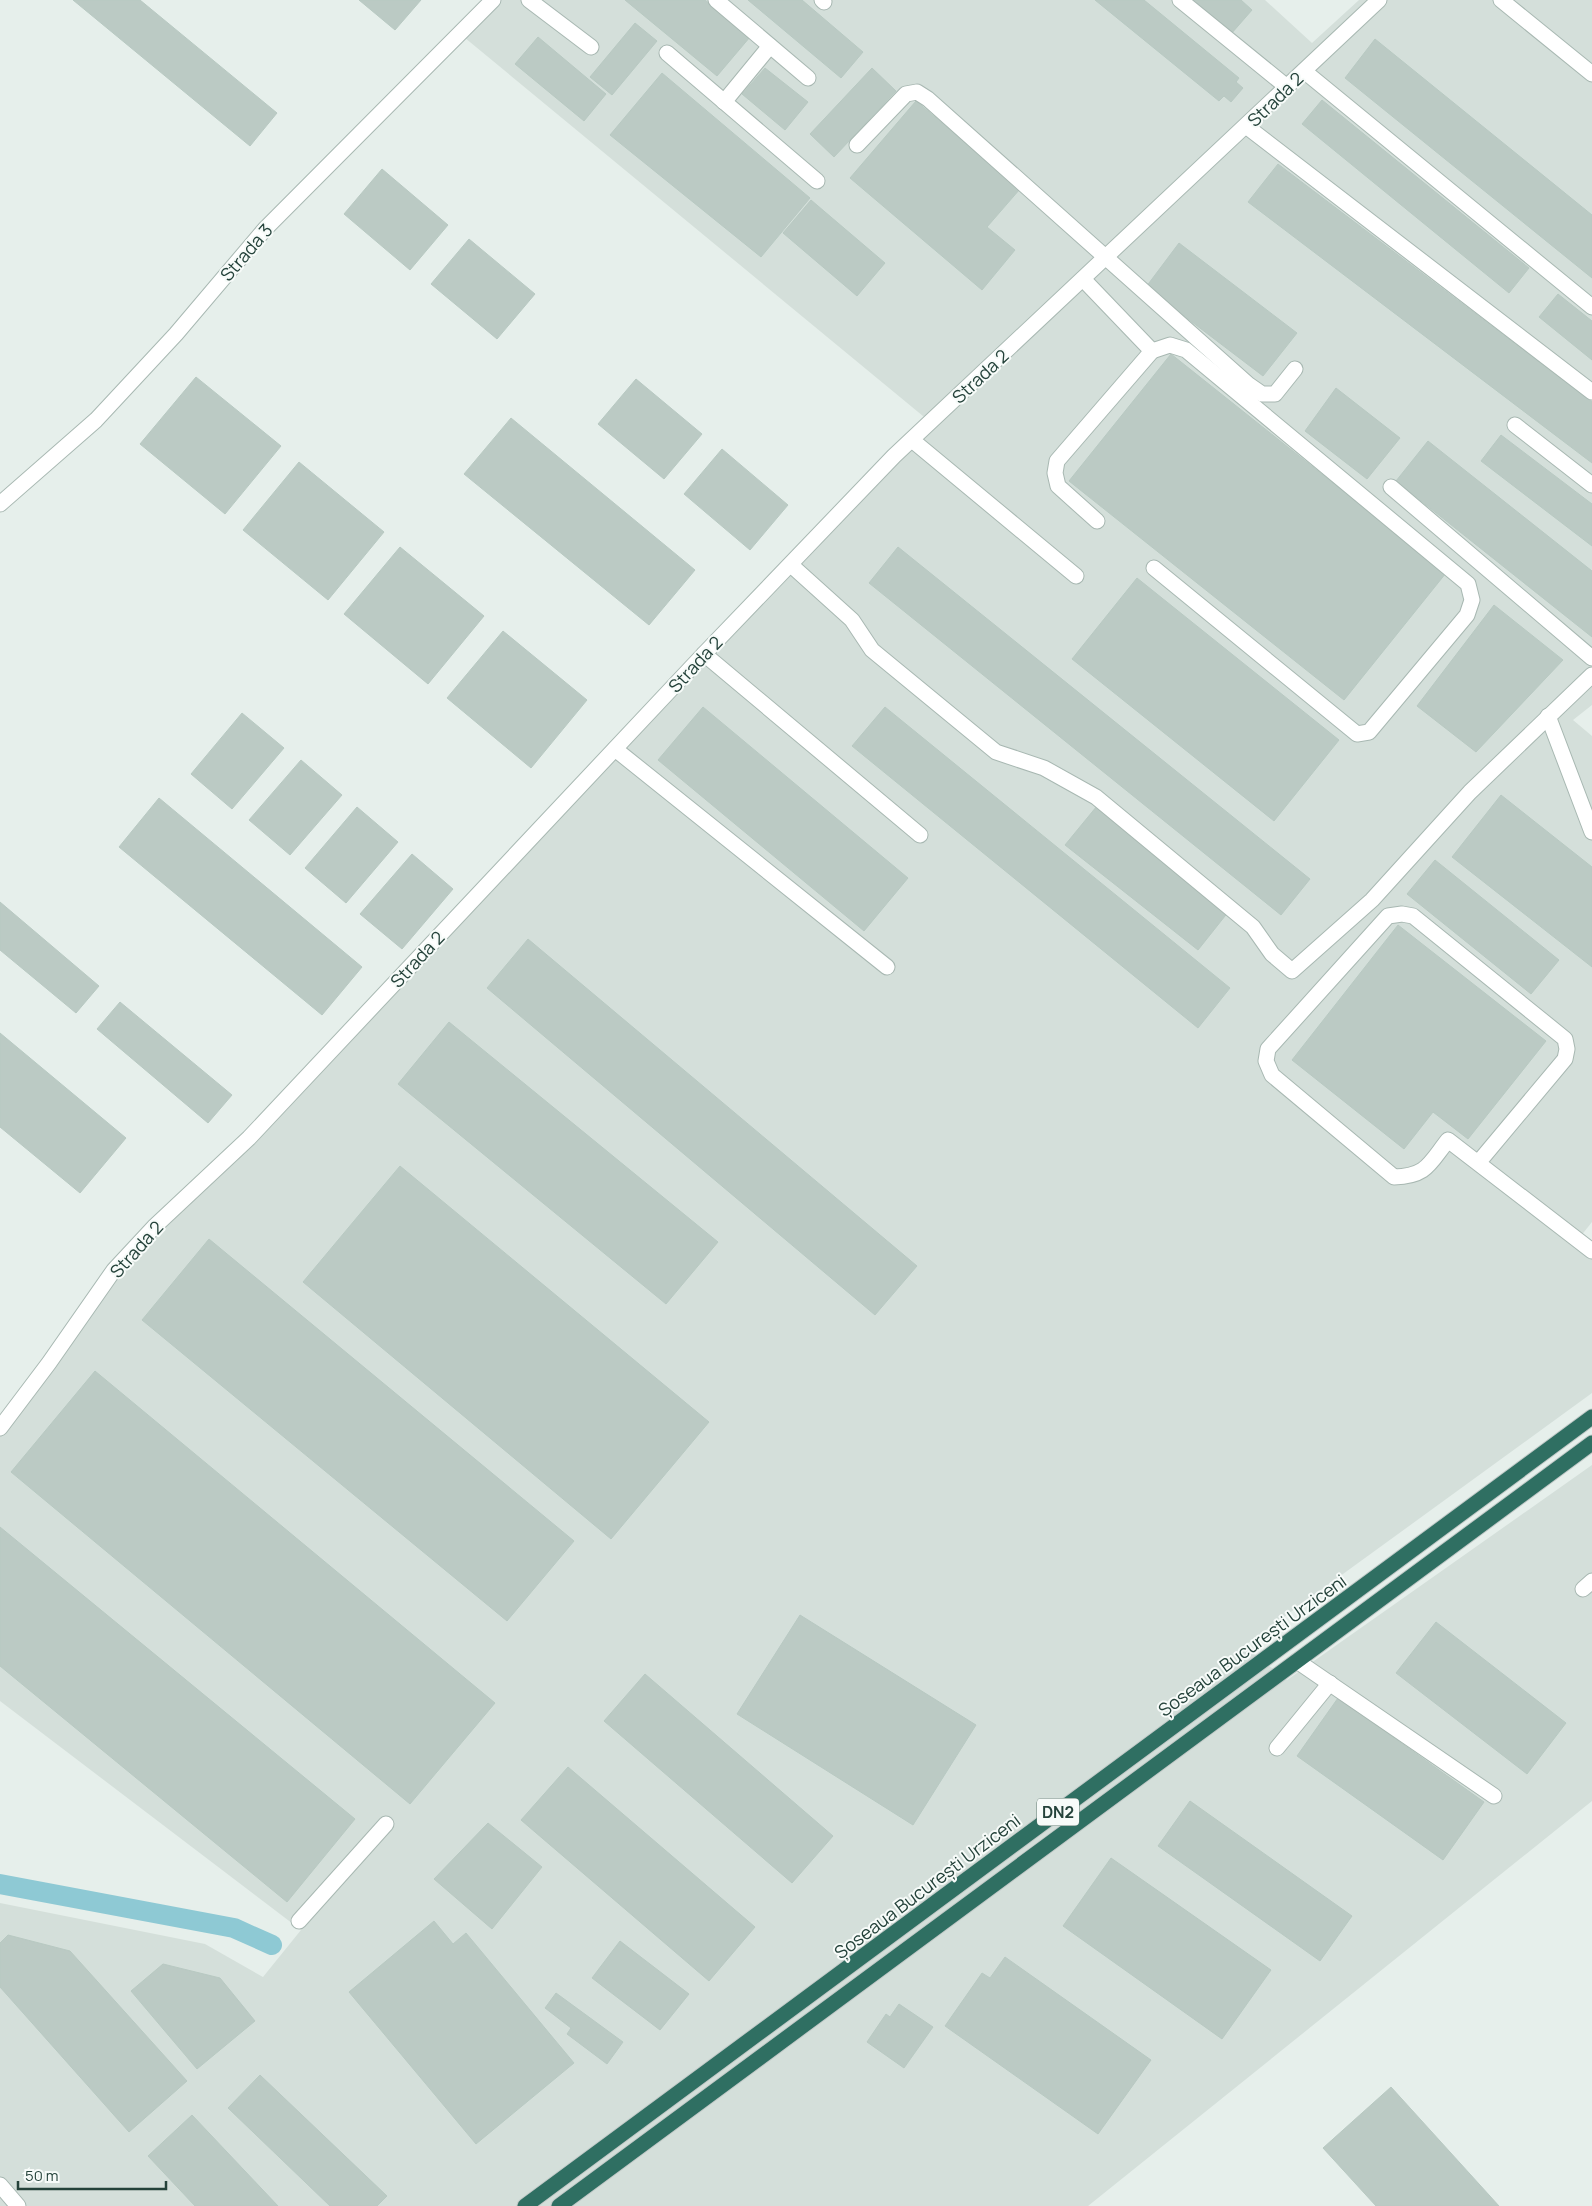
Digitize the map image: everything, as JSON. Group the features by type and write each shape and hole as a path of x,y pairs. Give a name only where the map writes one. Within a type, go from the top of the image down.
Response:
{"highway":[{"name":"Șoseaua București Urziceni","path":"524,2206 1592,1418"},
{"name":"DN2","path":"559,2206 1592,1443"}],"lane":[{"name":"Strada 3","path":"0,504 96,420 176,334 265,229 493,0"},
{"path":"529,0 591,47"},
{"path":"716,0 808,78"},
{"path":"1180,0 1287,87"},
{"name":"Strada 2","path":"0,1428 49,1363 114,1270 154,1227 249,1138 704,654 912,440 1379,0"},
{"path":"1502,0 1592,74"},
{"path":"724,102 770,46"},
{"path":"667,53 817,181"},
{"path":"1304,71 1592,308"},
{"path":"857,145 906,94 917,92 928,99 1249,385 1262,394 1275,394 1295,369"},
{"path":"1246,126 1592,392"},
{"path":"1083,278 1152,351"},
{"path":"1097,521 1058,486 1055,473 1058,460 1152,351 1170,345 1186,350 1468,584 1472,600 1467,615 1369,732 1356,734 1154,568"},
{"path":"1515,425 1592,484"},
{"path":"912,440 1076,576"},
{"path":"1391,487 1592,658"},
{"path":"792,565 852,620 872,650 996,752 1044,768 1096,797 1253,927 1272,954 1292,971 1372,900 1470,792 1592,675"},
{"path":"704,654 920,835"},
{"path":"1548,716 1592,832"},
{"path":"615,749 888,967"},
{"path":"1478,1163 1565,1058 1567,1049 1565,1039 1413,916 1402,914 1388,916 1268,1049 1266,1061 1272,1075 1394,1177 1411,1176 1422,1172 1448,1140 1592,1251"},
{"path":"1297,1661 1494,1796"},
{"path":"1277,1748 1330,1683"},
{"path":"299,1921 386,1824"},
{"path":"0,2185 18,2206"}],"shaded area":[{"path":"493,0 1265,0 1312,43 1359,0 1592,0 1592,705 1573,720 1592,736 1592,1222 1576,1242 1592,1254 1592,1393 1244,1646 1287,1680 1592,1465 1592,1801 1088,2206 0,2206 0,1903 205,1944 263,1977 301,1930 0,1701 0,1430 114,1270 929,421 459,33"}],"building":[{"path":"73,0 140,0 277,113 250,146"},
{"path":"359,0 421,0 395,30"},
{"path":"625,0 705,0 750,37 717,76"},
{"path":"748,0 802,0 863,52 841,78"},
{"path":"1095,0 1144,0 1239,78 1236,82 1243,88 1231,102 1224,96 1219,101"},
{"path":"1191,0 1241,0 1252,10 1231,34"},
{"path":"635,23 657,41 612,95 590,77"},
{"path":"538,37 606,94 584,121 515,64"},
{"path":"1375,39 1592,215 1592,278 1345,78"},
{"path":"765,68 808,102 785,130 742,94"},
{"path":"872,68 896,91 834,157 810,134"},
{"path":"662,73 810,198 761,257 610,135"},
{"path":"1322,100 1529,268 1509,293 1302,124"},
{"path":"916,101 1020,189 987,227 1015,250 982,290 850,178"},
{"path":"1278,164 1592,402 1592,463 1248,202"},
{"path":"382,169 448,225 410,270 344,214"},
{"path":"811,200 885,263 857,296 783,233"},
{"path":"469,239 535,294 497,339 431,284"},
{"path":"1179,243 1297,333 1263,376 1146,287"},
{"path":"1558,294 1592,321 1592,360 1539,317"},
{"path":"1171,354 1446,573 1344,700 1069,481"},
{"path":"196,377 281,446 225,514 140,444"},
{"path":"636,379 702,434 664,479 598,424"},
{"path":"1336,388 1400,438 1367,479 1305,431"},
{"path":"511,418 695,570 649,625 464,474"},
{"path":"1501,435 1592,504 1592,546 1481,461"},
{"path":"1428,441 1592,571 1592,637 1396,481"},
{"path":"722,449 788,505 750,550 684,494"},
{"path":"299,462 384,532 328,600 243,530"},
{"path":"400,547 484,616 428,684 344,614"},
{"path":"898,547 1310,879 1281,915 869,583"},
{"path":"1137,578 1339,740 1274,821 1072,659"},
{"path":"1494,605 1563,660 1476,752 1417,706"},
{"path":"503,631 587,700 531,768 447,698"},
{"path":"703,707 908,878 864,931 658,760"},
{"path":"885,707 1230,988 1198,1028 852,746"},
{"path":"242,713 284,748 232,809 191,774"},
{"path":"301,760 342,795 290,855 249,820"},
{"path":"1501,795 1592,867 1592,967 1452,857"},
{"path":"159,798 362,967 322,1015 119,847"},
{"path":"1097,806 1229,911 1198,950 1065,845"},
{"path":"357,807 398,842 346,903 305,868"},
{"path":"412,854 453,889 402,949 360,914"},
{"path":"1435,860 1559,960 1531,994 1407,894"},
{"path":"0,902 99,986 76,1013 0,950"},
{"path":"1398,925 1546,1041 1468,1139 1433,1112 1404,1149 1292,1060"},
{"path":"528,939 917,1266 875,1315 487,988"},
{"path":"120,1002 232,1095 208,1123 97,1029"},
{"path":"449,1022 718,1242 666,1304 398,1084"},
{"path":"0,1033 126,1138 80,1193 0,1127"},
{"path":"400,1166 709,1422 611,1539 303,1282"},
{"path":"209,1239 574,1541 507,1621 142,1320"},
{"path":"95,1371 495,1703 410,1804 11,1472"},
{"path":"0,1527 355,1819 287,1902 0,1666"},
{"path":"800,1615 976,1725 913,1825 737,1714"},
{"path":"1436,1622 1566,1723 1527,1774 1396,1673"},
{"path":"645,1674 833,1836 792,1883 604,1721"},
{"path":"1338,1698 1484,1802 1443,1860 1297,1756"},
{"path":"568,1767 755,1927 709,1981 521,1820"},
{"path":"1190,1801 1352,1916 1320,1961 1158,1846"},
{"path":"488,1823 542,1867 492,1929 434,1879"},
{"path":"1111,1858 1271,1970 1222,2039 1063,1926"},
{"path":"434,1921 453,1944 466,1933 574,2063 476,2144 349,1992"},
{"path":"8,1935 70,1951 187,2081 129,2132 0,1987 0,1943"},
{"path":"620,1941 689,1994 660,2030 592,1978"},
{"path":"1005,1957 1151,2060 1098,2134 945,2026 982,1973 990,1978"},
{"path":"163,1964 220,1978 255,2021 197,2069 131,1991"},
{"path":"556,1993 623,2042 607,2064 567,2034 571,2028 545,2008"},
{"path":"899,2004 933,2027 904,2068 867,2042 886,2014 890,2017"},
{"path":"260,2075 387,2196 377,2206 330,2206 228,2108"},
{"path":"1391,2087 1499,2206 1376,2206 1323,2148"},
{"path":"192,2115 278,2206 195,2206 148,2156"}],"waterway":[{"path":"0,1884 234,1928 272,1945"}]}
